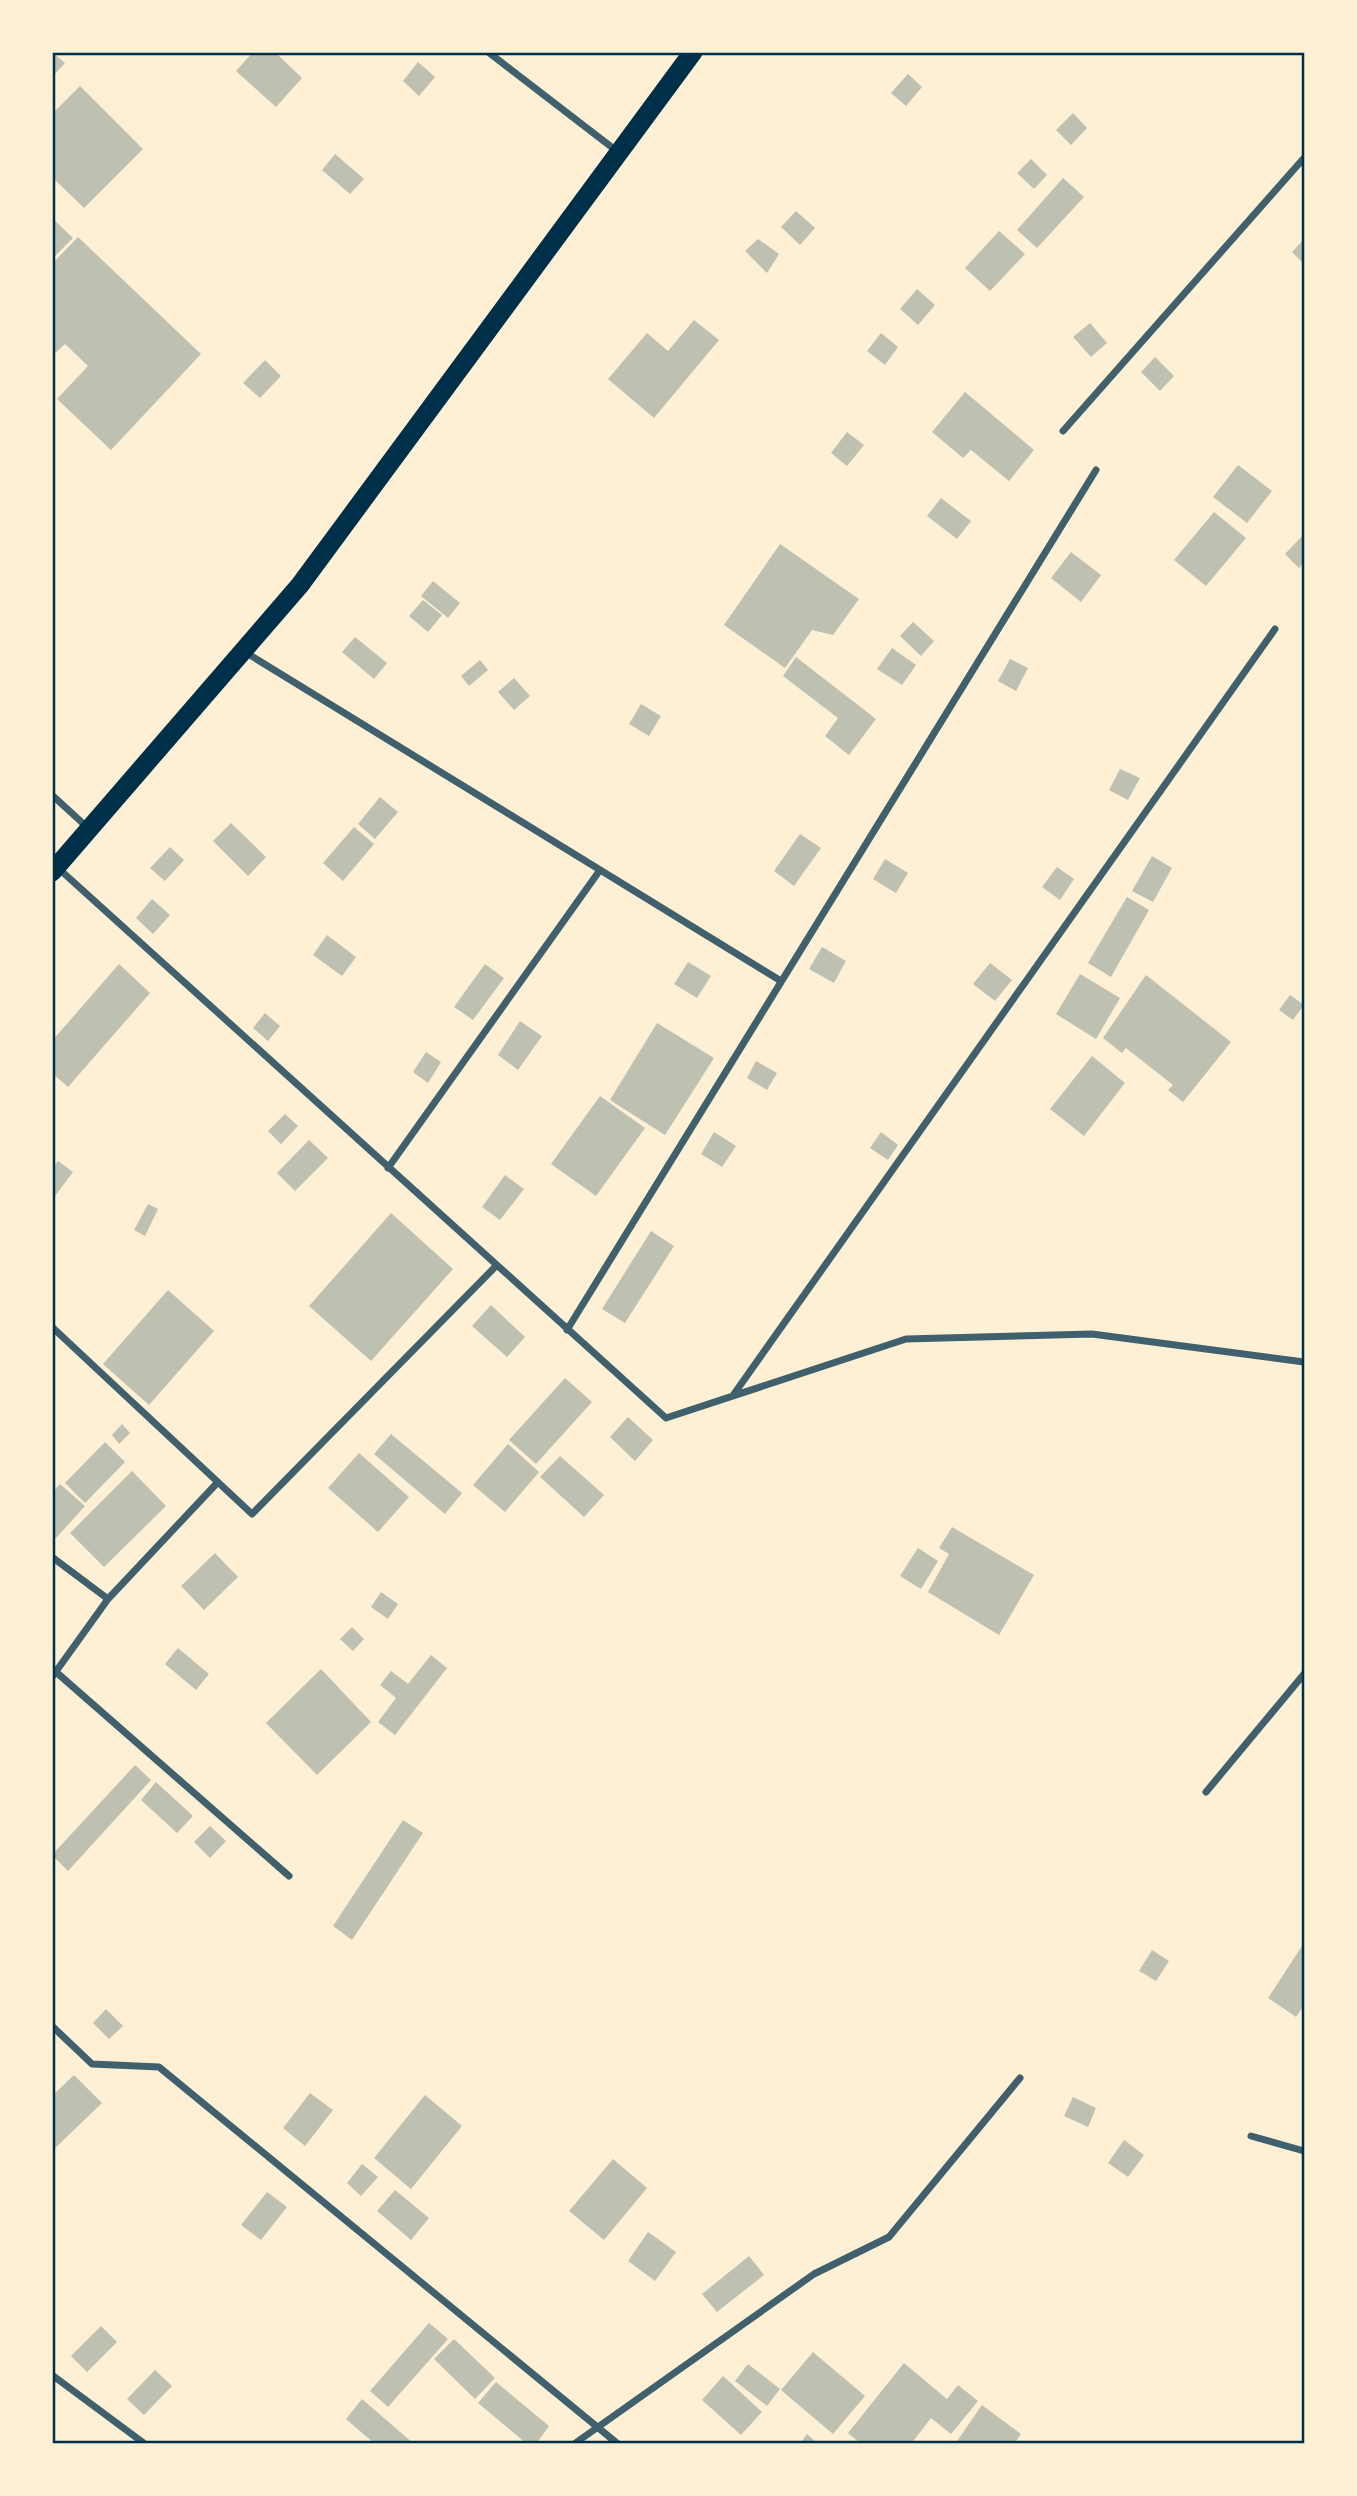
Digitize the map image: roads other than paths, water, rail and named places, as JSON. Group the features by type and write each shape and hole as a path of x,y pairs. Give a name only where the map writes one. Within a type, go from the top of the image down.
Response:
{"highway":[{"path":"55,870 300,585 693,52"}],"street":[{"path":"488,52 619,152"},
{"path":"1063,431 1304,158"},
{"path":"567,1330 1096,470"},
{"path":"733,1396 1275,629"},
{"path":"243,651 781,981"},
{"path":"52,795 89,829"},
{"path":"55,870 666,1418 906,1339 1092,1334 1304,1362"},
{"path":"388,1168 600,870"},
{"path":"52,1327 252,1514 496,1266"},
{"path":"218,1482 107,1600 54,1674 289,1876"},
{"path":"52,1557 107,1600"},
{"path":"1206,1792 1304,1674"},
{"path":"52,2026 92,2064 159,2067 618,2444"},
{"path":"575,2444 814,2274 889,2237 1020,2078"},
{"path":"1251,2136 1304,2151"},
{"path":"52,2375 145,2444"}]}
